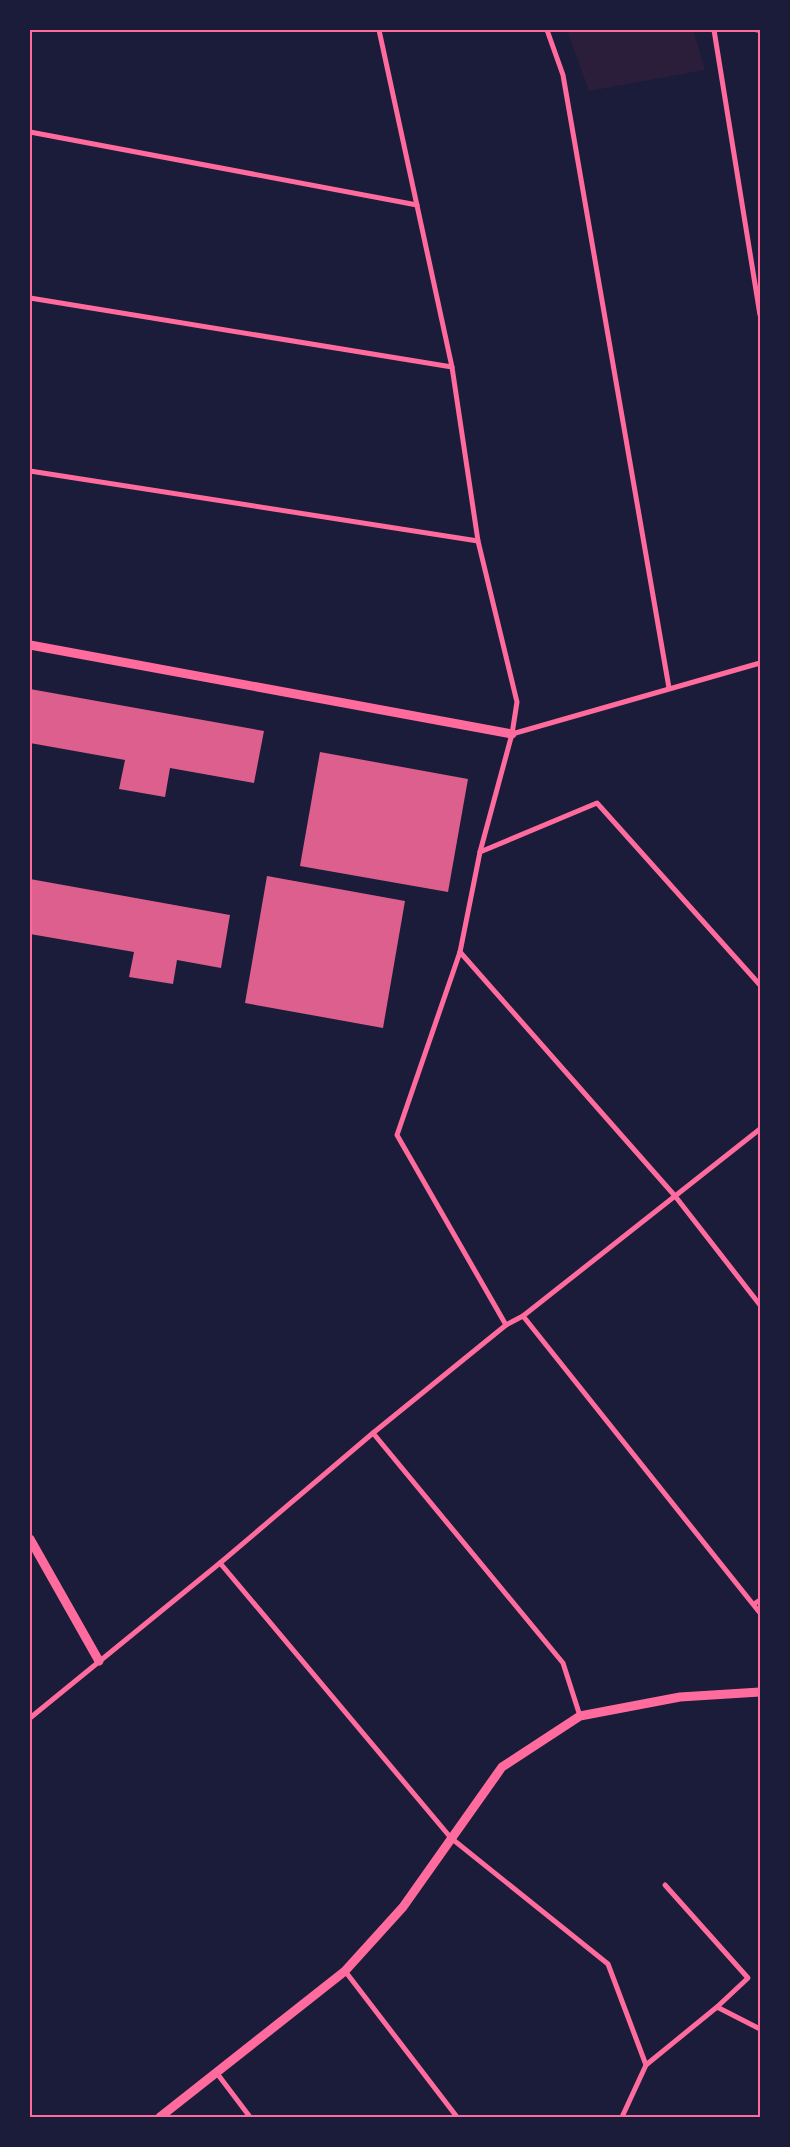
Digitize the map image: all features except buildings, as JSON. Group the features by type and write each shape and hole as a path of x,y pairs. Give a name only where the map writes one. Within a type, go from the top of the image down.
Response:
{"street":[{"path":"379,30 452,367 478,541 517,702 512,734 480,852 460,952 397,1134 506,1325"},
{"path":"547,30 563,75 668,688"},
{"path":"714,30 760,315"},
{"path":"30,132 417,205"},
{"path":"30,298 452,367"},
{"path":"30,471 478,541"},
{"path":"30,645 512,734 760,663"},
{"path":"480,852 597,803 760,985"},
{"path":"460,952 675,1196 760,1304"},
{"path":"30,1718 506,1325 523,1316 760,1129"},
{"path":"523,1316 760,1612"},
{"path":"373,1433 563,1663 580,1716"},
{"path":"30,1539 99,1661"},
{"path":"220,1563 451,1838 608,1964 646,2065"},
{"path":"754,1604 760,1600"},
{"path":"160,2117 345,1971 403,1907 502,1767 580,1716 680,1697 760,1692"},
{"path":"622,2117 646,2065 717,2007 748,1978 664,1885"},
{"path":"345,1971 457,2117"},
{"path":"717,2007 760,2030"},
{"path":"216,2071 250,2117"}],"shaded area":[{"path":"567,30 693,30 705,70 589,91"}]}
